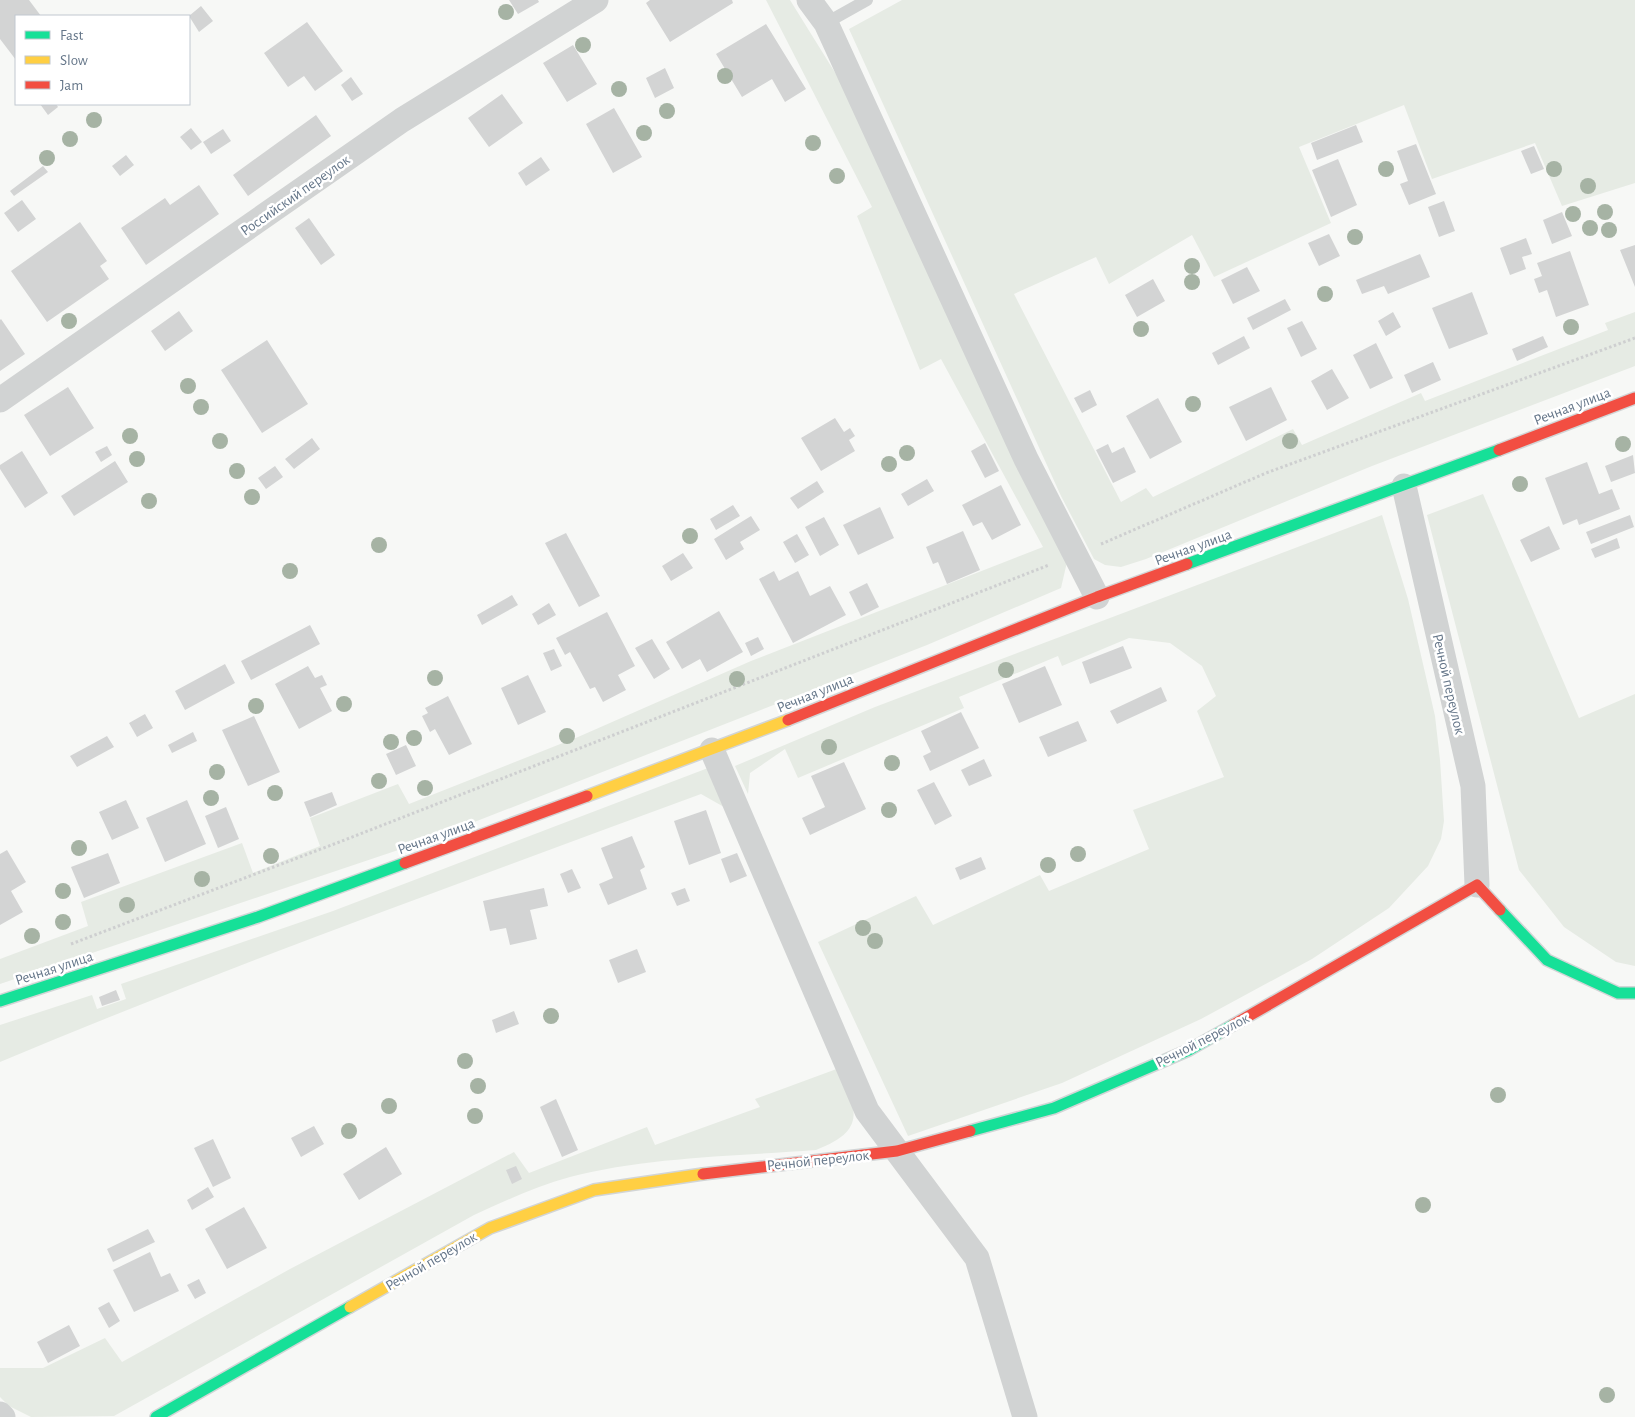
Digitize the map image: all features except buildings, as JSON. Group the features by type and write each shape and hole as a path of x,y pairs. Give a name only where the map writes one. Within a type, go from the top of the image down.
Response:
{"street":[{"name":"Российский переулок","path":"0,400 402,120 596,0"},
{"path":"809,0 826,23 1026,459 1096,597"},
{"name":"Речная улица","path":"0,1001 258,917 712,750 1096,597 1404,486 1635,398"},
{"name":"Речной переулок","path":"156,1417 482,1232 516,1218 594,1190 730,1170 897,1151 1054,1108 1189,1050 1477,885 1473,786 1404,486"},
{"path":"712,750 867,1110 976,1258 1025,1417"},
{"path":"1477,885 1547,960 1618,994 1635,993"},
{"path":"0,1414 3,1417"}],"lane":[{"path":"826,23 867,0"}],"path":[{"path":"65,946 342,842 1075,555 1266,473 1635,338"}],"shaded area":[{"path":"766,0 790,0 844,87 1067,562 1061,588 927,645 431,839 0,984 0,959 88,926 81,902 242,843 253,873 320,846 310,818 398,784 409,804 578,737 751,661 1043,547 941,359 920,370 857,216 872,207"},
{"path":"902,0 1635,0 1635,183 1562,206 1535,143 1432,179 1404,105 1299,147 1331,223 1214,277 1192,235 1109,284 1096,257 1014,294 1121,502 1146,488 1153,497 1293,429 1302,445 1421,393 1425,401 1608,330 1605,323 1635,312 1635,366 1372,466 1146,559 1121,567 1105,565 1094,559 1061,496 849,29"},
{"path":"1483,494 1579,718 1635,694 1635,966 1616,962 1564,927 1519,870 1427,515"},
{"path":"1382,515 1408,599 1435,716 1444,821 1441,839 1428,866 1389,908 1312,959 1201,1019 1062,1083 908,1136 818,942 916,896 933,925 1040,875 1049,891 1149,849 1133,810 1224,777 1197,711 1216,696 1202,666 1170,643 1129,638 1062,666 1058,656 959,697 964,708 798,778 785,749 750,773 748,794 735,766 875,707"},
{"path":"708,768 724,807 701,794 437,891 174,991 0,1062 0,1025 92,995 97,1009 126,999 121,984 333,911"},
{"path":"842,1067 853,1107 851,1127 844,1135 816,1150 692,1158 629,1165 570,1177 533,1189 474,1215 114,1416 31,1417 9,1406 0,1397 0,1368 43,1368 105,1338 122,1362 290,1269 514,1152 529,1173 647,1127 655,1145 760,1107 755,1099"}],"traffic: fast":[{"path":"1187,564 1499,450"},
{"path":"0,1001 258,917 405,863"},
{"path":"1500,910 1547,960 1618,993 1635,993"},
{"path":"970,1131 1054,1108 1189,1050 1233,1025"},
{"path":"156,1417 350,1307"}],"traffic: slow":[{"path":"587,796 788,720"},
{"path":"350,1307 490,1228 594,1190 703,1174"}],"traffic: jam":[{"path":"1499,450 1635,398"},
{"path":"788,720 1097,597 1187,564"},
{"path":"405,863 587,796"},
{"path":"1233,1025 1477,885 1500,910"},
{"path":"703,1174 897,1151 970,1131"}]}
